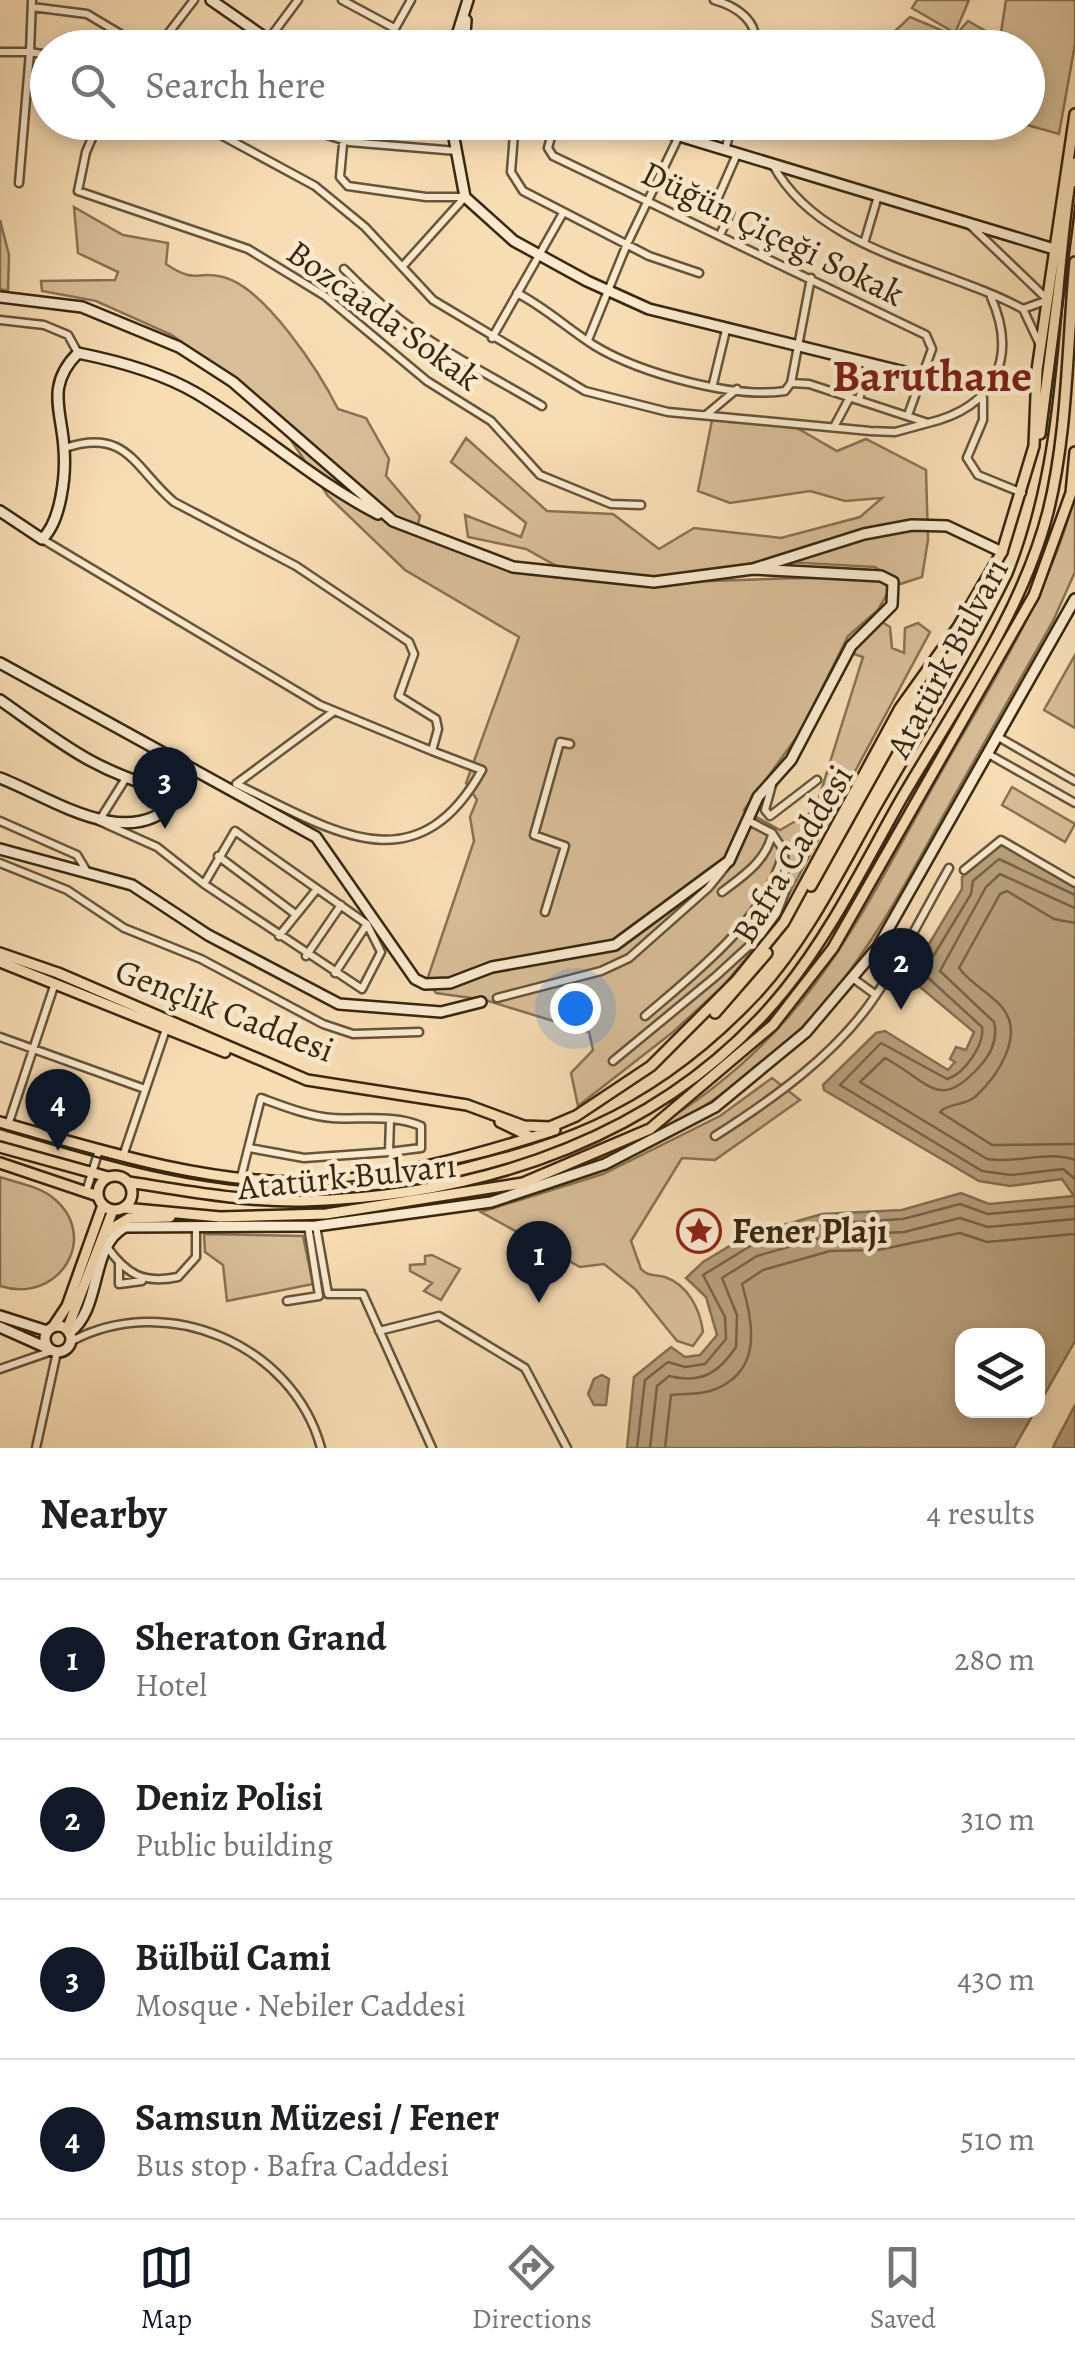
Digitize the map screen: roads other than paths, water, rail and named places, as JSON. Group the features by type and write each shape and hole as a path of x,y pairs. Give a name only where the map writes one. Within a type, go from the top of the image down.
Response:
{"main road":[{"name":"Bafra Caddesi","path":"550,1126 589,1109 651,1066 759,954 784,922 900,708 958,627 1002,552 1034,446 1040,346 1075,114"},
{"name":"Bafra Caddesi","path":"4,1123 123,1156 240,1177 304,1182 464,1158 564,1127 614,1100 668,1058 742,986 788,926 904,715 1006,554 1039,446 1075,164"},
{"name":"Atatürk Bulvarı","path":"0,1147 92,1174 120,1176 129,1182 213,1195 303,1201 485,1176 546,1160 639,1116 688,1083 747,1032 783,992 824,934 1024,579 1054,484 1075,262"},
{"name":"Atatürk Bulvarı","path":"0,1163 86,1192 110,1205 220,1217 326,1214 523,1184 650,1129 773,1025 833,948 1034,595 1071,493 1075,452"},
{"name":"Gençlik Caddesi","path":"0,953 58,973 167,1026 308,1084 463,1108 529,1136"},
{"name":"Gençlik Caddesi","path":"0,962 308,1080 467,1105 524,1126 550,1126"},
{"path":"69,1335 110,1205 100,1184 108,1177"},
{"path":"110,1205 131,1199 129,1182"},
{"path":"50,1329 66,1306 110,1205"},
{"path":"102,1234 129,1218 220,1217"}],"street":[{"path":"171,30 194,0"},
{"path":"210,0 254,30"},
{"path":"283,30 298,0"},
{"path":"342,0 394,28 411,0"},
{"path":"714,0 733,5 754,30"},
{"path":"459,30 468,1"},
{"path":"466,30 468,1"},
{"path":"31,30 32,4 87,14 114,30"},
{"path":"0,52 30,52 19,183"},
{"name":"Bozcaada Sokak","path":"91,140 78,190 248,249 325,296 427,382 490,420 540,475 611,504 641,505"},
{"path":"230,140 315,186 365,227 432,300 585,391 668,412 895,432 928,423 982,396"},
{"path":"344,140 340,177 348,186 426,198 465,197"},
{"path":"361,140 457,151"},
{"path":"455,140 465,197 488,221 540,255 608,291 649,309 726,330 924,377"},
{"path":"514,140 512,172 523,191 626,244 700,273"},
{"name":"Düğün Çiçeği Sokak","path":"550,140 548,148 553,156 926,335 932,349 908,416"},
{"path":"588,340 626,244 677,140"},
{"path":"691,140 1054,249"},
{"path":"725,151 728,140"},
{"path":"720,235 730,212 716,202 737,154"},
{"path":"773,165 805,210 865,240 1024,309 1048,300 970,224"},
{"path":"865,240 878,196"},
{"path":"402,267 465,197"},
{"path":"492,338 563,213"},
{"path":"344,269 394,319 423,340 542,406"},
{"path":"517,293 588,340 638,366 713,384 785,392 811,278"},
{"path":"0,297 82,307 179,347 234,382 393,522"},
{"path":"991,297 1004,347 982,396 984,420 967,458 978,475 1022,494"},
{"path":"1024,309 1040,346"},
{"path":"0,320 68,334 78,353 150,371 195,392 341,495 393,522 513,567 567,576 654,582 753,570 861,573 881,576 894,588 892,605 852,646 792,760 758,797 728,861 708,888 629,958 602,971 496,998"},
{"path":"713,384 726,330"},
{"path":"42,539 55,521 64,448 57,420 59,383 78,353"},
{"path":"836,424 854,399 868,361"},
{"path":"790,383 809,384 928,423"},
{"path":"706,414 727,392 738,388"},
{"path":"64,448 92,439 109,443 146,468 158,488 174,502 296,566 409,642 414,654 399,696 436,719 438,730 432,751"},
{"path":"0,512 333,712 482,770 462,806 445,820 386,842 322,826 236,784 333,712"},
{"path":"753,570 864,534 912,525 947,526 1002,552"},
{"path":"0,1369 53,1351 86,1317 107,1247 114,1232 125,1226 312,1226 491,1202 604,1164 711,1110 746,1085 806,1032 878,947 994,747 1073,600"},
{"path":"0,663 316,836 415,979 425,984 450,983 492,967 626,940 681,892 728,861"},
{"path":"0,700 64,749 126,778 175,795 168,808 144,818 99,821"},
{"path":"545,912 565,846 534,836 560,742 570,744"},
{"path":"994,747 1075,782"},
{"path":"994,747 1075,803"},
{"path":"0,778 157,848 204,884 306,956 362,989 381,952 367,924 235,831 204,884"},
{"path":"99,821 126,778"},
{"path":"774,778 765,810 770,816 816,780"},
{"path":"0,821 77,855 86,870"},
{"path":"613,1060 664,1022 770,925 786,892 784,851 772,834 749,821"},
{"path":"722,892 748,874 768,847 772,834"},
{"path":"964,870 1001,840 1075,883"},
{"path":"0,849 132,885 208,935 339,1004 441,1012 481,1002"},
{"path":"645,1016 694,976 755,912 784,851"},
{"path":"218,856 294,914"},
{"path":"0,863 66,890 124,928 201,959 323,1024 353,1034 419,1032"},
{"path":"715,1136 818,1061 876,995 948,868"},
{"path":"279,936 317,889"},
{"path":"306,956 341,905"},
{"path":"334,973 367,924"},
{"path":"854,979 876,995"},
{"path":"4,1123 36,1049 55,982"},
{"path":"123,1156 167,1026"},
{"path":"0,1036 146,1090"},
{"path":"240,1177 260,1098 329,1118 390,1120 421,1126 421,1148 304,1158 250,1148"},
{"path":"389,1152 390,1120"},
{"path":"86,1192 99,1150"},
{"path":"312,1226 324,1295"},
{"path":"118,1264 118,1284 178,1277 196,1256 195,1227"},
{"path":"107,1247 118,1264 143,1280"},
{"path":"286,1301 363,1294 432,1448"},
{"path":"0,1316 69,1335 145,1324 196,1326 222,1334 297,1394 321,1448"},
{"path":"379,1331 439,1316 525,1368 568,1448"},
{"path":"0,1326 53,1351"},
{"path":"36,1448 53,1351 44,1339 50,1329"}],"water":[{"path":"1001,844 1075,887 1075,1341 1045,1394 1045,1328 955,1328 955,1418 1031,1418 1014,1448 627,1448 634,1377 671,1347 685,1357 700,1355 717,1335 706,1297 686,1278 703,1262 748,1235 822,1214 902,1210 961,1193 989,1204 1074,1196 1062,1179 1010,1186 979,1181 824,1090 823,1085 876,1033 885,1031 948,1070 955,1062 950,1059 956,1047 966,1050 974,1032 914,982 911,974 962,889 962,877"},
{"path":"602,1375 609,1379 606,1405 594,1405 588,1394 594,1379"},
{"path":"1075,1405 1075,1448 1053,1448 1054,1445"}],"tram line":[{"path":"0,1129 192,1179 275,1188 343,1183 449,1165 548,1139 637,1098 719,1038 760,998 811,931 1012,576 1028,530 1048,433 1075,187"}],"place":[{"name":"Bülbül Cami","path":"165,829"},
{"name":"Deniz Polisi","path":"901,1010"},
{"name":"Samsun Müzesi / Fener","path":"58,1151"},
{"name":"Fener Plajı","path":"699,1231"},
{"name":"Sheraton Grand","path":"539,1303"}],"district":[{"name":"Baruthane","path":"932,376"}]}
